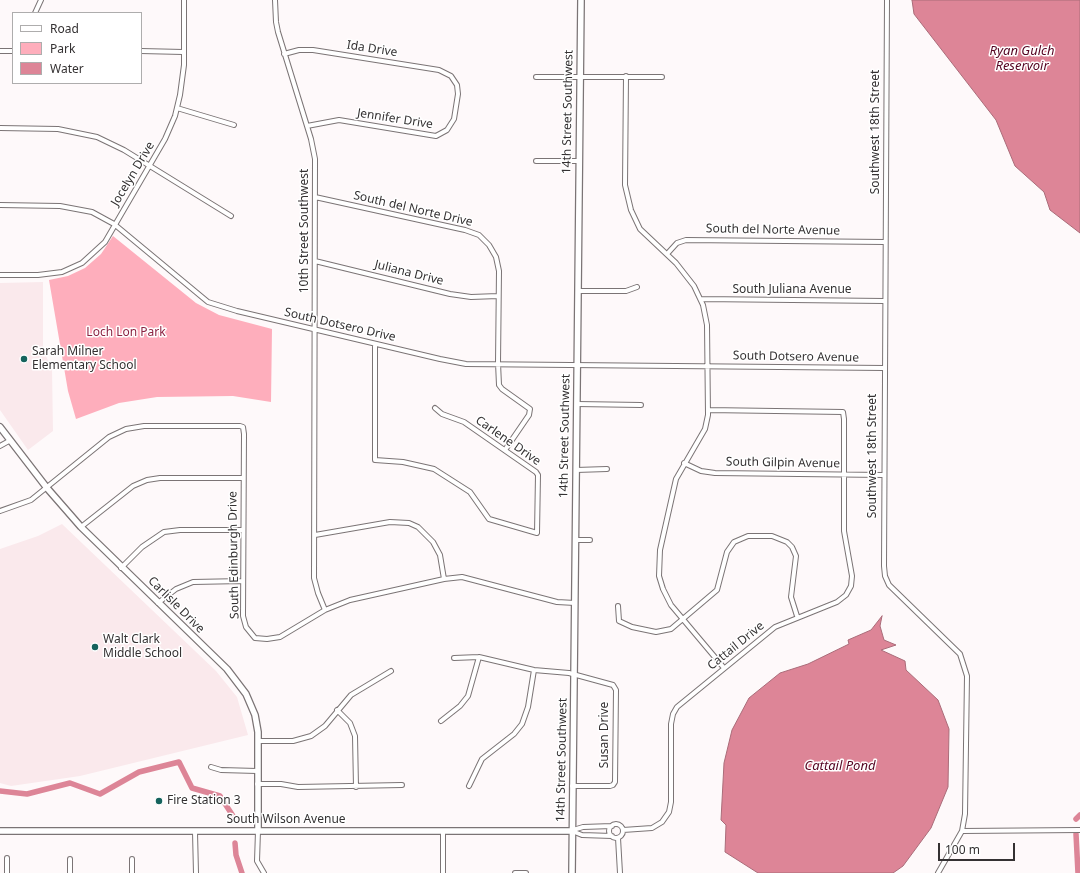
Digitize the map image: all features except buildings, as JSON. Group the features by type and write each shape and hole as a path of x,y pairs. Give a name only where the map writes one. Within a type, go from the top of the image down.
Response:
{"main road":[{"name":"14th Street Southwest","path":"572,873 581,0"},
{"name":"Carlisle Drive","path":"0,427 47,488 81,527 121,568 227,669 242,687 256,715 258,741 258,831"},
{"name":"South Wilson Avenue","path":"0,831 572,831"}],"street":[{"path":"35,12 41,0"},
{"name":"Jocelyn Drive","path":"0,275 38,276 62,272 76,267 96,252 105,242 170,128 177,108 182,82 184,0"},
{"name":"10th Street Southwest","path":"275,0 276,22 284,54 307,126 315,159 314,578 325,610"},
{"name":"Southwest 18th Street","path":"887,0 883,475 883,552 885,576 889,585 960,654 967,676 965,814 962,831 938,873"},
{"name":"Ida Drive","path":"284,54 299,50 313,50 439,70 454,78"},
{"path":"0,51 12,51"},
{"path":"142,51 183,52"},
{"path":"626,76 625,185 628,200 634,218 640,229 686,274 701,299 707,326 708,410 705,429 684,463 674,488 659,563 661,583 665,595 724,668"},
{"path":"536,78 626,76 662,77"},
{"name":"Jennifer Drive","path":"307,126 339,120 428,136 440,134 450,128 454,119 458,90 454,78"},
{"path":"177,108 234,125"},
{"path":"0,128 58,129 85,133 109,142 231,216"},
{"path":"536,161 579,161"},
{"name":"South del Norte Drive","path":"315,197 457,228 479,235 489,245 496,257 499,271 498,363 500,386 530,409 530,415 504,450"},
{"name":"South Dotsero Drive","path":"0,205 60,206 92,212 114,224 208,302 237,311 374,344 466,364 708,365"},
{"name":"South del Norte Avenue","path":"667,254 677,243 686,240 885,242"},
{"name":"Juliana Drive","path":"315,260 450,294 498,296"},
{"path":"578,290 626,290 636,287"},
{"name":"South Juliana Avenue","path":"701,299 884,301"},
{"name":"Carlene Drive","path":"374,344 374,456 376,461 403,462 434,469 470,492 489,519 536,533 538,530 538,474 464,422 442,414 435,408"},
{"name":"South Dotsero Avenue","path":"708,365 884,368"},
{"path":"577,404 641,405"},
{"path":"708,410 841,411 844,413 843,474"},
{"name":"South Edinburgh Drive","path":"0,511 31,500 109,437 126,429 144,426 241,426 244,434 243,582 245,624 255,638 267,639 280,637 325,610 350,600 444,579 462,577 557,602 575,603"},
{"path":"0,446 9,440"},
{"name":"South Gilpin Avenue","path":"684,463 706,472 883,475"},
{"path":"576,470 607,469"},
{"name":"Cattail Drive","path":"623,830 652,828 666,818 671,802 673,714 681,704 774,627 797,616 837,602 850,592 852,576 844,531 843,474"},
{"path":"81,527 133,486 147,480 160,478 243,478"},
{"path":"315,535 390,522 409,523 422,530 433,542 440,555 444,579"},
{"path":"121,568 142,546 164,532 180,530 243,530"},
{"path":"618,606 619,621 648,632 664,631 684,619 717,590 728,548 736,540 748,536 777,537 792,547 796,559 791,597 797,616"},
{"path":"575,540 590,540"},
{"path":"158,603 176,589 193,582 243,582"},
{"path":"454,658 479,658 534,670 574,674"},
{"path":"441,721 460,706 468,696 479,658"},
{"path":"258,741 293,741 306,738 319,732 351,695 391,670"},
{"path":"469,786 482,759 514,734 522,724 528,707 534,670"},
{"name":"Susan Drive","path":"572,786 613,785 615,772 615,688 608,683 574,674"},
{"path":"337,710 350,723 355,736 356,787"},
{"path":"211,767 221,770 258,771"},
{"path":"258,784 281,784 298,788 402,785"},
{"path":"618,838 612,836 610,831 612,826 618,825 623,830 622,835 618,838 620,873"},
{"name":"South Wilson Avenue","path":"572,831 583,827 612,826"},
{"path":"962,831 1080,830"},
{"path":"258,831 258,861 264,873"},
{"path":"443,831 443,873"},
{"name":"South Wilson Avenue","path":"572,831 582,835 612,836"},
{"path":"195,832 196,873"},
{"path":"7,858 7,873"},
{"path":"70,859 70,873"},
{"path":"132,859 132,873"},
{"path":"515,873 526,873"}],"shaded area":[{"name":"Sarah Milner Elementary School","path":"43,282 43,350 52,369 53,431 28,450 0,410 0,283"},
{"name":"Walt Clark Middle School","path":"62,524 216,671 237,697 248,735 80,776 11,786 0,783 0,549 38,536"}],"green space":[{"name":"Loch Lon Park","path":"113,236 196,303 219,315 272,329 271,402 233,396 157,397 119,403 76,419 68,391 49,280 68,276 85,268 101,254"}],"water":[{"name":"Ryan Gulch Reservoir","path":"912,0 1080,0 1080,233 1050,210 1044,192 1015,166 996,120 914,14"},
{"name":"Cattail Pond","path":"882,616 880,626 884,640 896,645 881,650 905,661 906,670 938,700 949,729 948,787 931,828 903,866 893,873 758,873 725,852 726,825 721,820 724,763 732,730 749,698 780,673 808,664 849,644 848,640 871,630"}],"waterway":[{"path":"0,791 27,794 70,783 100,794 139,772 179,762 192,788 220,796 233,816"},
{"path":"1076,819 1080,815"},
{"path":"1076,834 1078,873"},
{"path":"235,843 236,855 242,873"}],"place":[{"name":"Sarah Milner Elementary School","path":"24,359"},
{"name":"Walt Clark Middle School","path":"95,647"},
{"name":"Fire Station 3","path":"159,801"}]}
